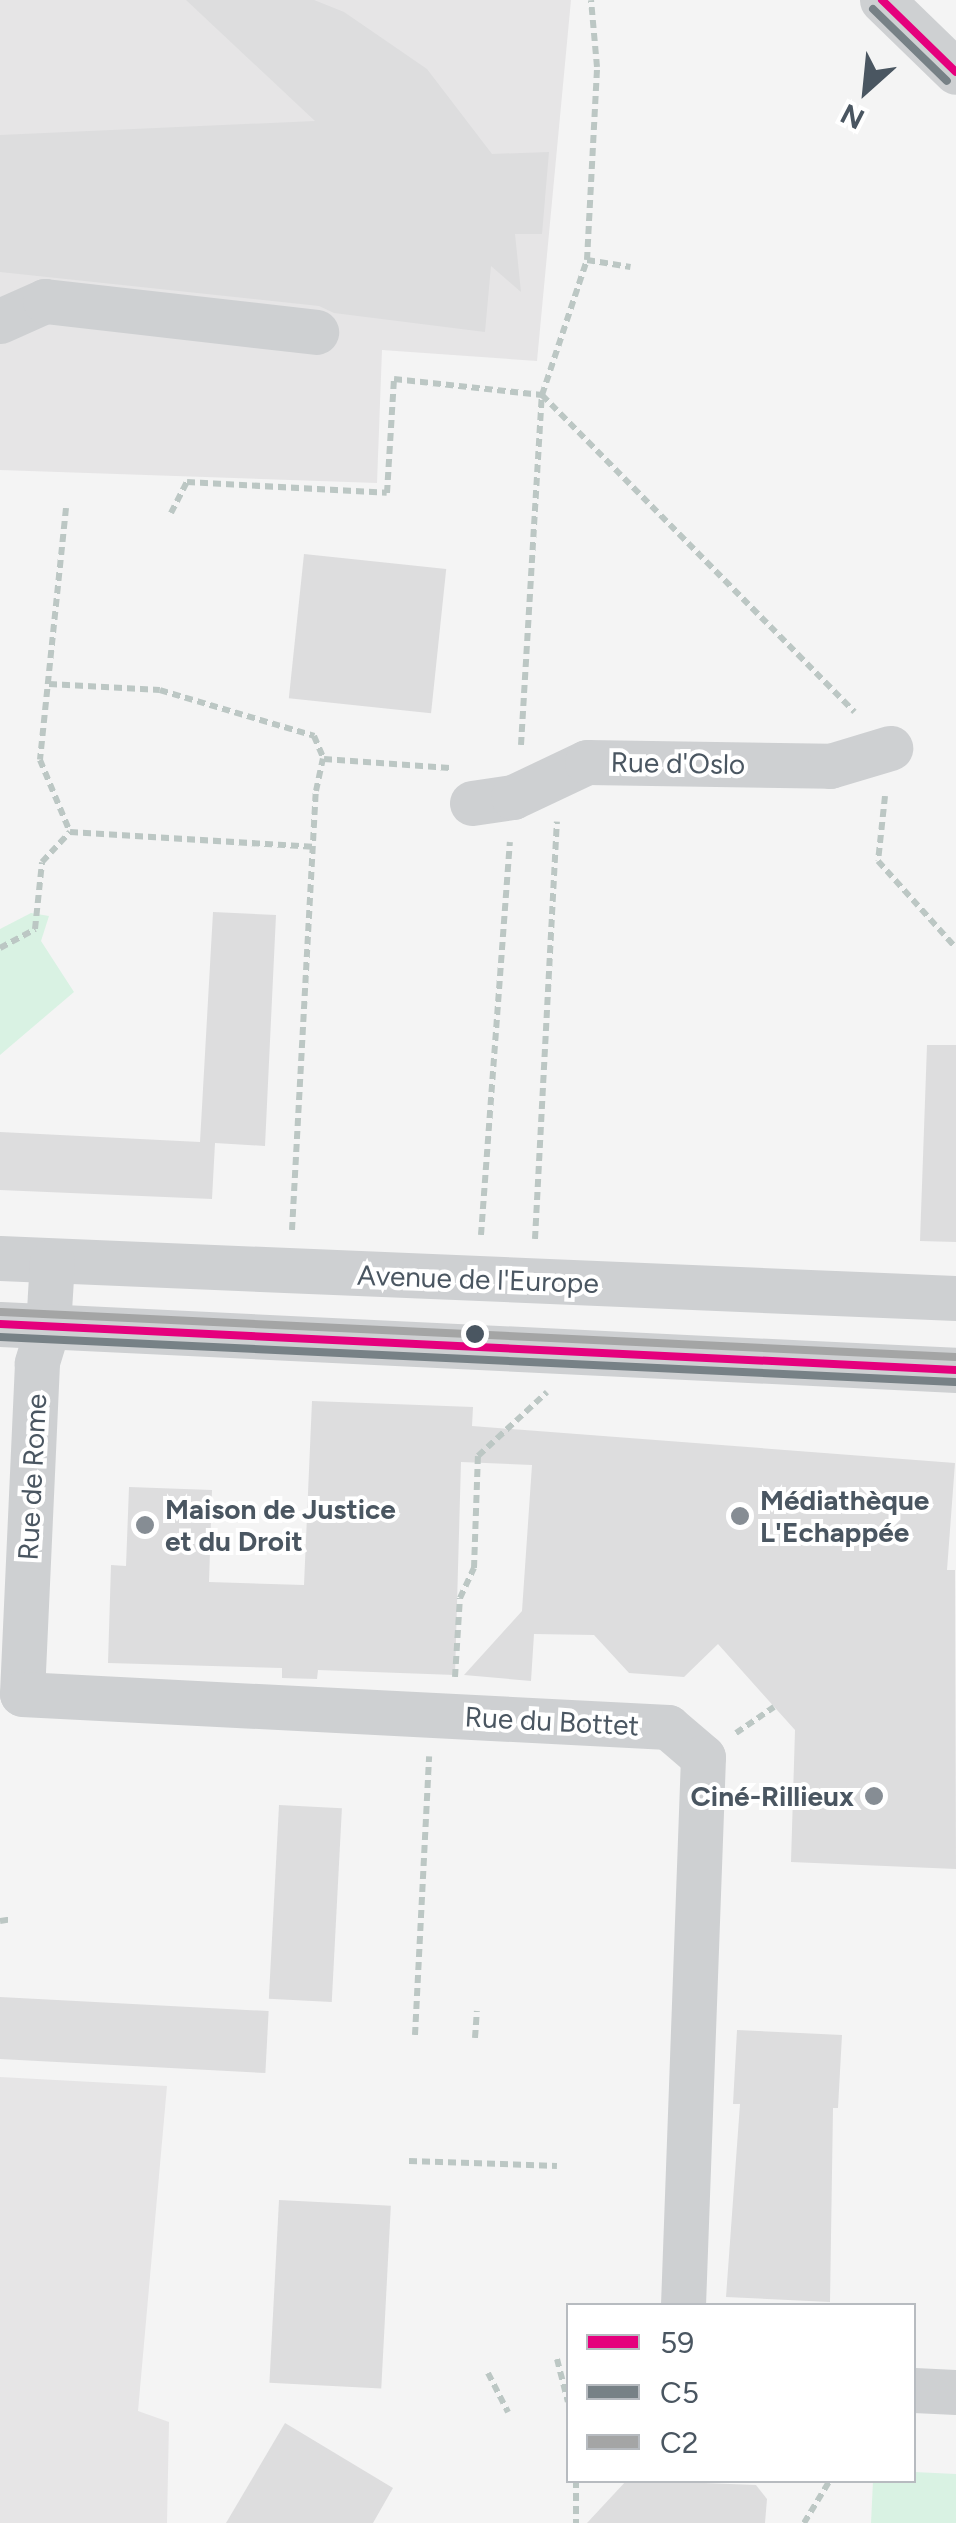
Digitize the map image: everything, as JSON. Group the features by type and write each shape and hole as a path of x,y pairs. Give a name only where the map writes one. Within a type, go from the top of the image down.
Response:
{"street":[{"path":"882,0 956,72"},
{"path":"0,320 45,301 316,332"},
{"name":"Rue d'Oslo","path":"481,789 560,775 588,762 830,766 890,748"},
{"name":"Avenue de l'Europe","path":"0,1258 956,1298"},
{"name":"Rue de Rome","path":"22,1694 37,1363 48,1326 52,1261"},
{"path":"0,1324 956,1370"},
{"name":"Rue du Bottet","path":"22,1694 668,1728 702,1757 683,2303"},
{"path":"916,2390 956,2392"}],"path":[{"path":"481,1234 481,789 526,718 542,395 587,260 597,66 591,0"},
{"path":"587,260 630,267"},
{"path":"171,513 186,482 386,493 394,379 542,395 890,748 878,861 956,948"},
{"path":"66,508 40,760 70,832"},
{"path":"49,684 160,690 314,736 324,759 313,846 291,1246"},
{"path":"324,759 481,789"},
{"path":"534,1252 560,775"},
{"path":"70,832 313,846"},
{"path":"0,948 35,929 42,862 70,832"},
{"path":"415,2034 432,1715 455,1686 460,1598 474,1568 478,1456 550,1390"},
{"path":"0,1921 12,1920"},
{"path":"475,2038 476,2011"},
{"path":"409,2161 557,2166"},
{"path":"557,2359 566,2394"},
{"path":"488,2373 508,2412"},
{"path":"576,2483 576,2523"},
{"path":"804,2523 828,2483"}],"shaded area":[{"path":"0,0 571,0 537,361 382,350 377,483 0,470"},
{"path":"0,2077 167,2086 138,2411 169,2422 167,2523 0,2523"}],"green space":[{"path":"31,913 49,916 41,941 74,992 0,1055 0,929"},
{"path":"916,2472 956,2474 956,2523 871,2523 873,2483 916,2483"}],"building":[{"path":"186,0 314,0 344,12 427,69 492,154 549,152 542,234 515,234 521,292 491,266 485,332 334,313 319,306 0,272 0,135 315,121"},
{"path":"304,554 446,569 431,713 289,698"},
{"path":"213,912 276,915 265,1146 215,1143 212,1199 0,1190 0,1132 200,1142"},
{"path":"927,1045 956,1045 956,1242 920,1241"},
{"path":"312,1401 473,1407 472,1426 955,1463 947,1570 955,1570 956,1869 791,1862 795,1730 718,1644 684,1677 629,1673 594,1635 534,1634 531,1681 464,1675 522,1611 532,1465 461,1462 455,1675 318,1670 317,1679 282,1678 282,1668 108,1663 111,1565 126,1566 129,1487 212,1490 209,1582 304,1585"},
{"path":"279,1805 342,1808 332,2002 269,1999"},
{"path":"0,1997 269,2011 265,2073 0,2059"},
{"path":"737,2030 842,2035 838,2108 833,2108 830,2302 726,2297 740,2104 733,2104"},
{"path":"279,2200 391,2206 381,2389 269,2383"},
{"path":"285,2423 393,2488 373,2523 226,2523"},
{"path":"624,2483 756,2485 767,2499 765,2523 587,2523"}],"transit line":[{"name":"59","path":"882,0 956,72"},
{"name":"C5","path":"873,9 947,81"},
{"name":"C2","path":"1,1312 956,1357"},
{"name":"59","path":"0,1324 956,1370"},
{"name":"C5","path":"0,1337 955,1382"}],"place":[{"name":"Médiathèque L'Echappée","path":"740,1516"},
{"name":"Maison de Justice et du Droit","path":"145,1525"},
{"name":"Ciné-Rillieux","path":"874,1796"}]}
